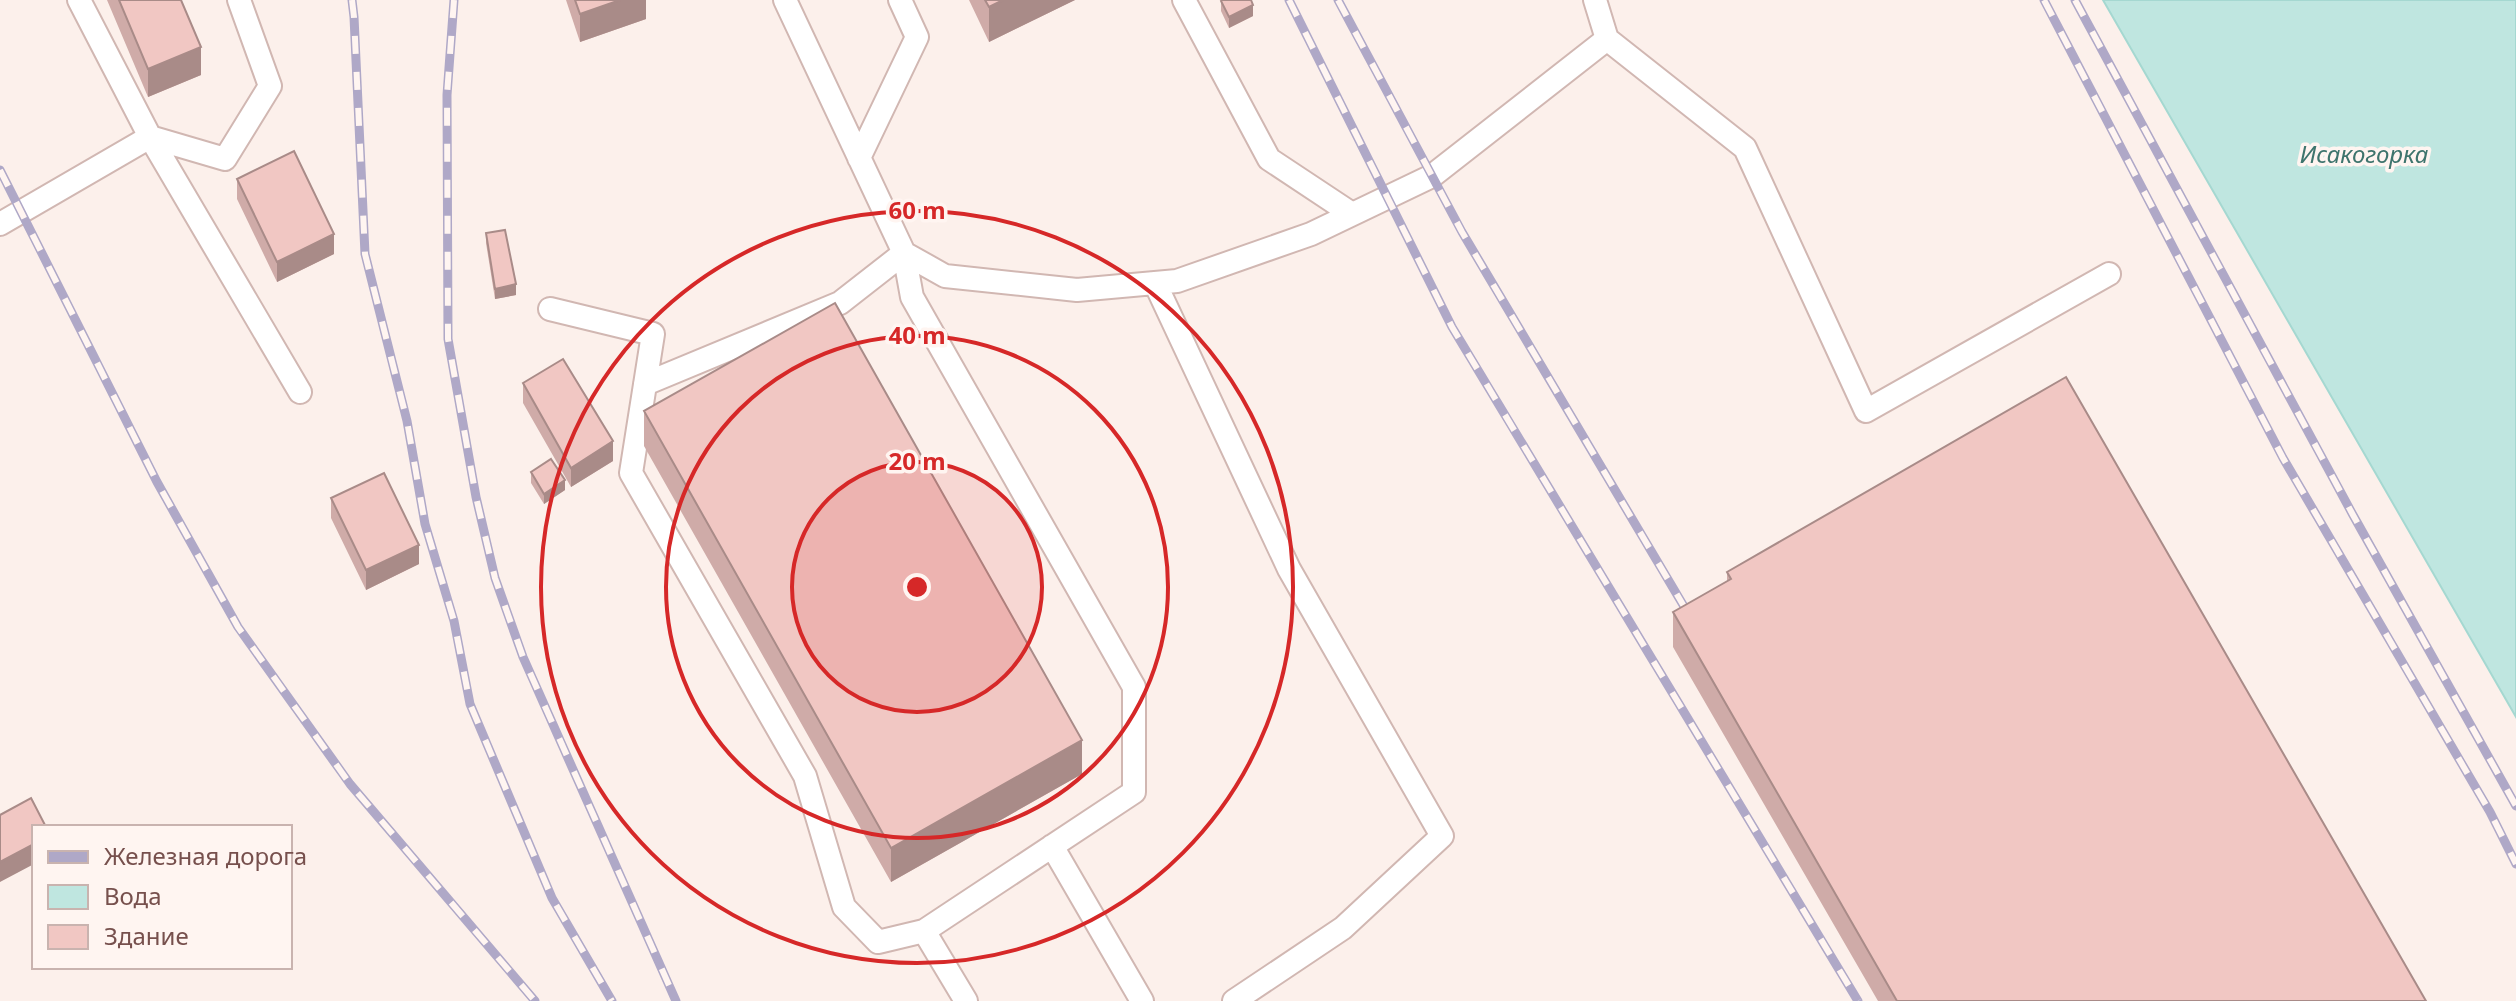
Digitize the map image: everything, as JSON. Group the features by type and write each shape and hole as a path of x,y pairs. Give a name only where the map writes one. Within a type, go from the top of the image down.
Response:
{"lane":[{"path":"79,0 150,137 300,392"},
{"path":"0,224 150,137 225,159 270,86 239,0"},
{"path":"550,309 653,334 631,473 805,776 844,907 878,942 924,931 1134,792 1134,687 912,297 904,253 785,0"},
{"path":"859,158 917,37 900,0"},
{"path":"1184,0 1269,159 1352,214"},
{"path":"1595,0 1607,39 1745,148 1866,411 2109,274"},
{"path":"904,253 945,276 1077,290 1177,281 1311,234 1432,176 1607,39"},
{"path":"645,384 840,303 904,253"},
{"path":"1155,283 1289,569 1442,836 1343,928 1234,1001"},
{"path":"1052,846 1142,1001"},
{"path":"924,931 966,1001"}],"water":[{"name":"Исакогорка","path":"2103,0 2516,0 2516,717"}],"building":[{"path":"119,0 181,0 201,47 148,69"},
{"path":"575,0 620,0 580,14"},
{"path":"985,0 1003,0 989,7"},
{"path":"1222,0 1251,0 1253,5 1229,17"},
{"path":"294,151 334,234 277,262 237,179"},
{"path":"505,230 516,284 495,289 486,233"},
{"path":"835,303 1082,740 891,848 644,411"},
{"path":"563,359 613,441 571,468 523,383"},
{"path":"2066,377 2426,1001 1897,1001 1673,612 1731,579 1727,572"},
{"path":"551,459 565,480 544,494 531,472"},
{"path":"384,473 419,545 366,570 331,498"},
{"path":"31,798 45,825 32,825 32,845 0,862 0,815"}],"railway":[{"path":"352,0 365,254 407,421 425,524 454,621 470,704 552,898 612,1001"},
{"path":"454,0 447,95 448,339 476,497 495,578 523,657 676,1001"},
{"path":"1289,0 1452,327 1858,1001"},
{"path":"1338,0 1462,232 1695,625"},
{"path":"2044,0 2283,458 2490,812 2516,864"},
{"path":"2075,0 2353,515 2516,806"},
{"path":"0,170 157,482 238,627 350,784 535,1001"}]}
